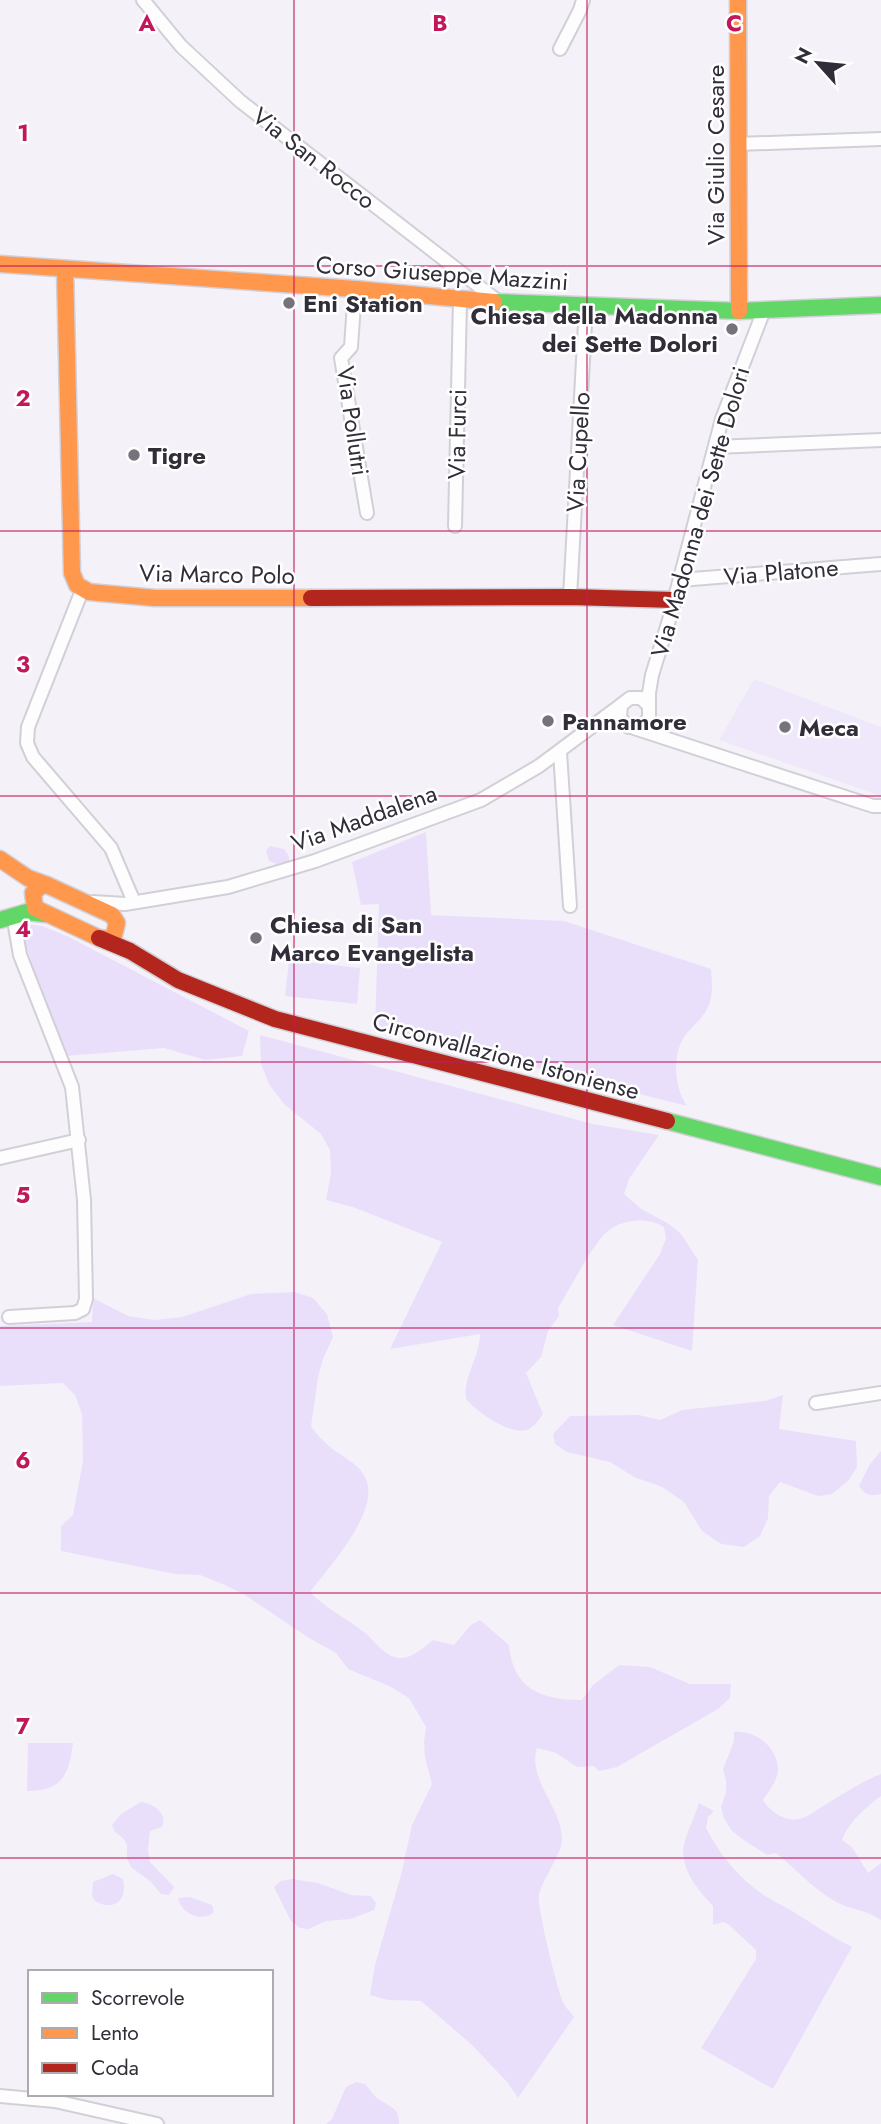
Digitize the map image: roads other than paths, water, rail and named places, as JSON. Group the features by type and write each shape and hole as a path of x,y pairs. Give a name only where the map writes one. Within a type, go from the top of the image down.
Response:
{"main road":[{"name":"Via Giulio Cesare","path":"738,0 739,311"},
{"name":"Corso Giuseppe Mazzini","path":"0,264 499,302 739,311 881,305"},
{"path":"65,270 72,573 77,585 83,588"},
{"name":"Via Marco Polo","path":"83,588 103,594 155,598 569,597 674,600"},
{"path":"0,859 17,871 112,915 118,938 130,951"},
{"path":"17,871 32,896 35,908 45,914"},
{"path":"11,916 26,908 37,888 47,885"},
{"path":"11,916 36,912 45,914"},
{"name":"Circonvallazione Istoniense","path":"45,914 130,951 177,980 275,1019 881,1177"},
{"path":"99,938 110,938 116,925"}],"street":[{"name":"Via San Rocco","path":"143,0 181,46 240,101 499,302"},
{"path":"560,49 583,0"},
{"path":"738,144 881,139"},
{"name":"Via Pollutri","path":"355,289 351,347 341,358 367,513"},
{"name":"Via Furci","path":"455,526 460,300"},
{"name":"Via Cupello","path":"569,597 586,306"},
{"name":"Via Madonna dei Sette Dolori","path":"649,707 652,675 730,394 764,310"},
{"path":"715,447 881,440"},
{"name":"Via Platone","path":"680,580 881,564"},
{"path":"83,588 28,727 27,743 38,764 92,823 111,849 129,903 116,925"},
{"name":"Via Madonna dei Sette Dolori","path":"626,702 652,675"},
{"path":"629,726 620,718 626,702 641,698 649,707 664,737"},
{"name":"Via Maddalena","path":"79,899 107,904 129,903 228,887 315,861 481,800 560,752 626,702"},
{"path":"629,726 647,722 649,707"},
{"path":"597,722 629,726 861,802 881,806"},
{"path":"560,752 570,906"},
{"path":"9,1317 75,1313 83,1308 86,1299 85,1213 72,1087 20,955 11,916"},
{"path":"0,1158 79,1139"},
{"path":"816,1403 881,1393"},
{"path":"0,2096 55,2101 157,2124"}],"place":[{"name":"Eni Station","path":"289,303"},
{"name":"Chiesa della Madonna dei Sette Dolori","path":"732,329"},
{"name":"Tigre","path":"134,455"},
{"name":"Pannamore","path":"548,721"},
{"name":"Meca","path":"785,727"},
{"name":"Chiesa di San Marco Evangelista","path":"256,938"}]}
